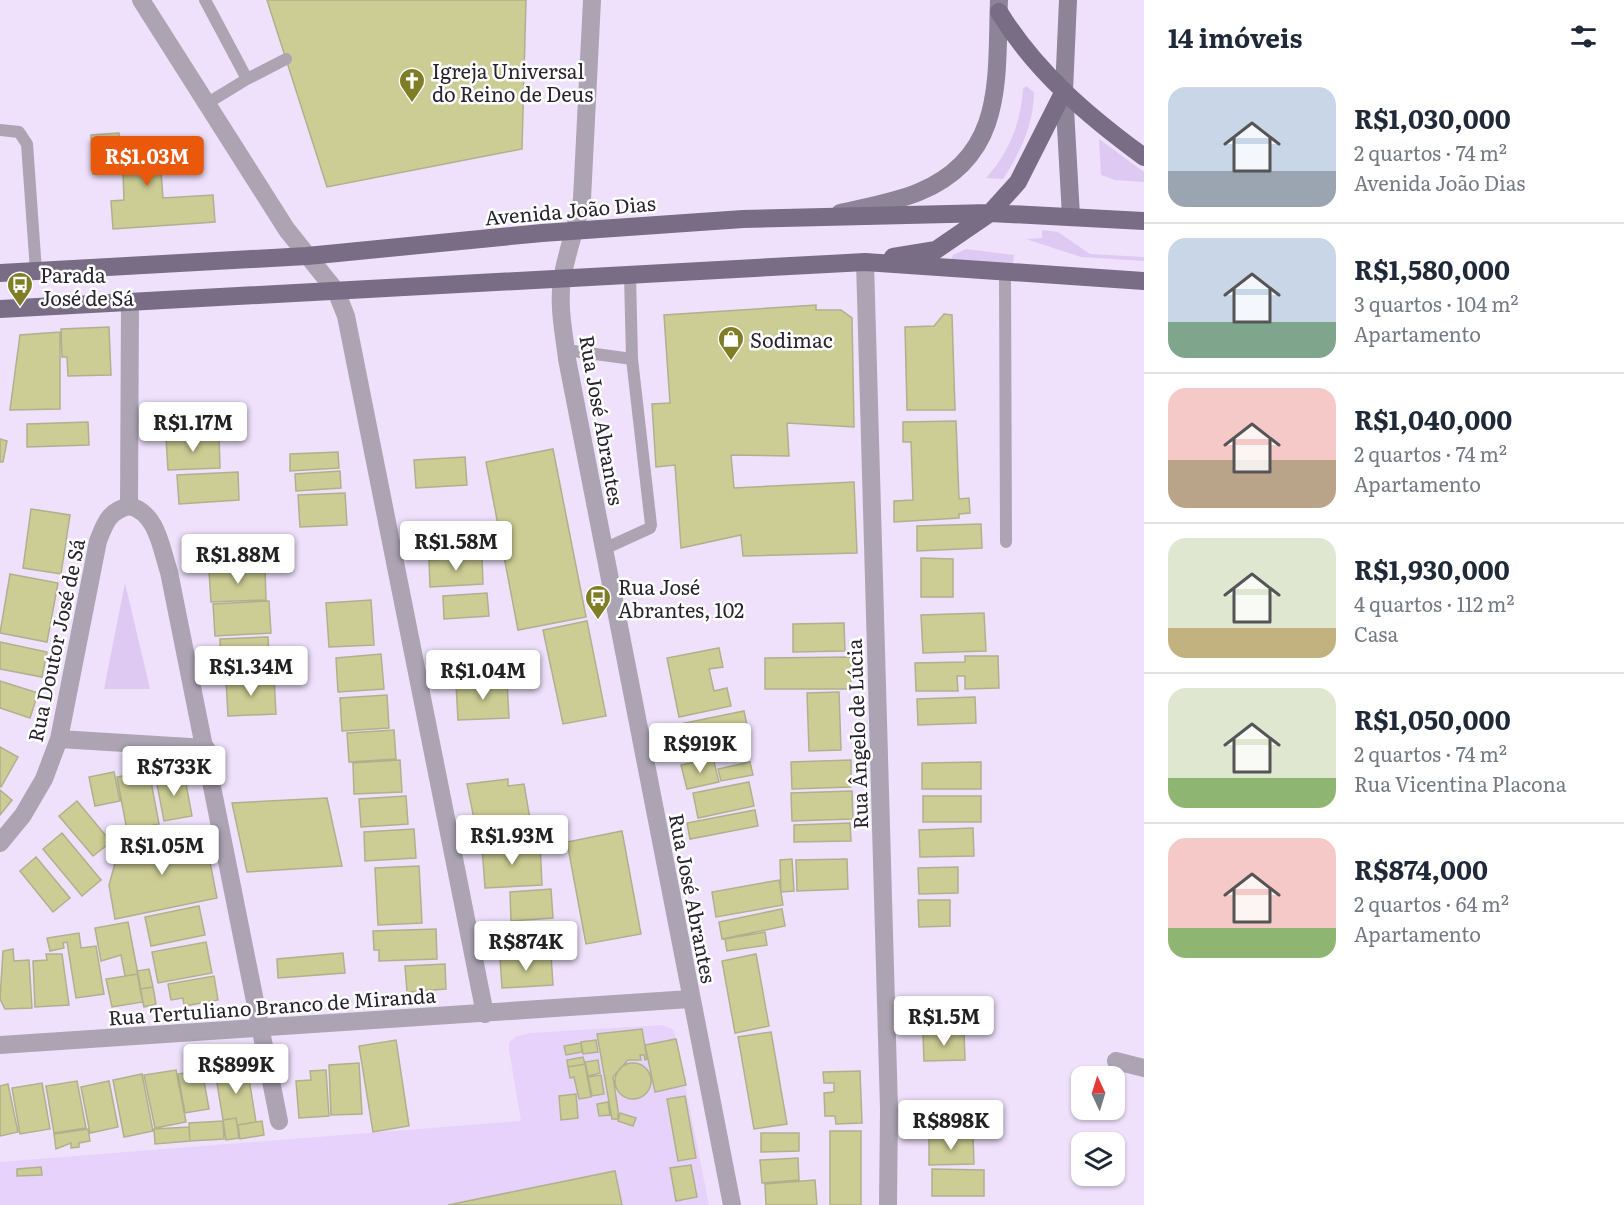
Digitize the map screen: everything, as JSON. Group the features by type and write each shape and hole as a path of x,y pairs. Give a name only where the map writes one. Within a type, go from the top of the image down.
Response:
{"main road":[{"path":"1068,0 1064,91 1071,216"},
{"path":"999,6 1020,46 1092,118 1144,157"},
{"path":"829,216 918,192 955,172 982,140 995,90 999,6"},
{"path":"0,309 866,262 936,250 990,213 1018,182 1064,91"},
{"name":"Avenida João Dias","path":"0,273 307,256 577,230 743,219 990,213 1144,221"},
{"path":"866,262 1144,281"}],"street":[{"path":"141,0 287,230 336,291 346,316 485,1014"},
{"name":"Rua José Abrantes","path":"592,0 582,199 577,230 562,279 561,304 566,350 690,999 732,1205"},
{"name":"Rua Ângelo de Lúcia","path":"866,262 889,1109 888,1205"},
{"path":"130,303 129,506 139,508 151,520 169,572 279,1121"},
{"name":"Rua Doutor José de Sá","path":"0,843 28,806 44,778 59,739 98,541 108,517 113,512 129,506"},
{"path":"59,739 206,748"},
{"name":"Rua Tertuliano Branco de Miranda","path":"0,1045 690,999"},
{"path":"1116,1061 1144,1068"}],"lane":[{"path":"205,0 248,79"},
{"path":"206,104 286,60"},
{"path":"0,130 19,132 27,144 36,271"},
{"path":"1005,273 1006,542"},
{"path":"604,549 650,528 651,525 632,359 630,275"},
{"path":"566,350 632,359"}],"shaded area":[{"path":"1026,86 1034,92 1032,115 1020,148 1003,179 986,178 1001,158 1012,137 1020,113 1023,89"},
{"path":"1099,139 1144,172 1144,182 1115,180 1101,175"},
{"path":"1042,230 1058,232 1090,254 1144,257 1144,261 1081,257 1026,239 1042,238"},
{"path":"966,249 1014,255 1013,266 951,260 953,255"},
{"path":"125,583 150,689 104,689"},
{"path":"663,1025 674,1030 709,1205 0,1205 0,1162 521,1121 509,1050 509,1043 515,1037 530,1033"}],"building":[{"name":"Igreja Universal do Reino de Deus","path":"267,0 526,0 522,149 327,187"},
{"path":"119,133 120,152 172,149 189,170 161,172 163,198 213,195 215,222 113,229 111,201 124,200 123,173 93,174 91,135"},
{"path":"816,305 816,310 841,310 852,318 854,427 787,423 789,456 731,455 734,488 854,482 857,553 743,556 741,535 681,548 675,465 656,467 652,404 670,403 664,315"},
{"path":"944,314 952,315 955,410 907,410 905,327 934,326"},
{"path":"109,327 111,375 68,376 67,357 62,357 61,329"},
{"path":"60,332 60,409 10,410 20,335"},
{"path":"196,411 197,434 167,436 166,413"},
{"path":"956,421 959,499 969,498 970,513 959,514 959,518 894,522 894,501 913,500 911,442 903,442 903,422"},
{"path":"88,422 89,445 27,447 27,424"},
{"path":"219,436 220,468 168,470 166,438"},
{"path":"0,439 7,441 3,462 0,462"},
{"path":"553,449 586,617 518,630 486,462"},
{"path":"338,452 339,468 290,471 290,454"},
{"path":"465,457 467,485 416,488 414,460"},
{"path":"340,471 341,488 296,491 295,474"},
{"path":"238,472 239,500 179,504 177,475"},
{"path":"345,493 347,525 300,527 298,495"},
{"path":"31,509 70,515 61,574 23,568"},
{"path":"981,524 982,548 917,551 917,526"},
{"path":"245,544 247,567 196,570 195,547"},
{"path":"482,557 483,584 430,587 429,560"},
{"path":"921,558 953,559 953,597 921,597"},
{"path":"265,568 266,600 211,602 209,571"},
{"path":"10,574 58,583 47,642 0,633"},
{"path":"487,593 489,616 444,619 443,596"},
{"path":"371,600 374,645 329,647 326,603"},
{"path":"269,601 271,633 215,636 213,604"},
{"path":"984,613 986,651 923,653 921,615"},
{"path":"587,621 606,716 563,724 543,630"},
{"path":"844,623 845,651 793,652 793,624"},
{"path":"268,637 270,675 221,677 220,639"},
{"path":"0,642 47,652 42,677 0,669"},
{"path":"719,648 723,667 709,669 714,691 727,688 731,706 679,717 667,658"},
{"path":"381,654 384,689 338,692 336,658"},
{"path":"965,656 998,656 999,688 965,689 965,676 957,676 958,691 916,691 915,663 965,662"},
{"path":"503,657 504,676 453,679 452,660"},
{"path":"851,657 851,689 765,689 765,658"},
{"path":"274,678 276,714 228,716 226,680"},
{"path":"0,681 38,693 30,718 0,708"},
{"path":"507,681 509,718 458,720 456,684"},
{"path":"839,692 841,750 809,751 807,693"},
{"path":"387,695 389,728 342,731 340,698"},
{"path":"975,697 976,723 918,725 917,699"},
{"path":"744,711 750,739 686,752 680,724"},
{"path":"394,730 396,759 349,762 347,733"},
{"path":"0,747 18,757 1,787 0,786"},
{"path":"713,758 719,782 687,789 681,765"},
{"path":"400,760 402,792 354,794 353,763"},
{"path":"851,760 851,787 792,789 791,762"},
{"path":"750,762 753,775 721,781 718,769"},
{"path":"981,762 981,789 922,789 922,763"},
{"path":"149,771 159,824 127,830 117,777"},
{"path":"114,772 120,801 95,806 89,777"},
{"path":"184,773 192,816 164,821 156,779"},
{"path":"508,779 508,786 524,784 530,819 475,824 467,784"},
{"path":"749,782 754,806 698,818 693,793"},
{"path":"0,790 12,800 0,815"},
{"path":"852,791 853,819 792,821 791,793"},
{"path":"406,796 408,824 361,827 359,799"},
{"path":"923,796 981,796 981,822 923,822"},
{"path":"327,798 342,866 247,872 232,803"},
{"path":"77,801 111,842 93,856 59,816"},
{"path":"755,810 758,826 690,839 687,823"},
{"path":"499,822 499,825 525,823 527,842 479,846 478,824"},
{"path":"850,823 851,841 794,842 794,825"},
{"path":"973,828 974,856 920,857 919,830"},
{"path":"414,829 416,858 365,861 364,832"},
{"path":"622,831 641,934 586,944 567,842"},
{"path":"204,832 217,898 115,919 109,885 119,849"},
{"path":"62,833 101,880 82,896 43,849"},
{"path":"540,843 542,885 485,888 482,847"},
{"path":"36,857 70,898 53,912 20,871"},
{"path":"792,859 794,891 781,892 780,860"},
{"path":"847,859 848,889 797,891 796,860"},
{"path":"419,866 422,923 378,925 375,868"},
{"path":"958,867 958,893 919,894 918,868"},
{"path":"779,880 783,905 716,917 712,892"},
{"path":"551,889 553,918 511,921 510,892"},
{"path":"918,900 950,900 950,926 919,927"},
{"path":"199,906 205,935 151,946 145,917"},
{"path":"782,909 785,926 722,939 719,922"},
{"path":"128,922 138,974 125,976 121,955 101,961 95,928"},
{"path":"545,922 548,950 499,954 496,927"},
{"path":"436,929 437,959 379,961 379,950 374,950 373,931"},
{"path":"765,932 767,945 727,951 725,939"},
{"path":"79,933 81,948 96,946 104,994 76,998 67,942 63,943 64,948 50,951 47,938"},
{"path":"206,942 212,973 158,983 152,952"},
{"path":"13,949 14,961 29,960 32,1008 5,1009 0,999 3,951"},
{"path":"343,953 345,973 278,978 277,959"},
{"path":"46,954 62,954 69,1005 35,1007 33,961 47,960"},
{"path":"756,954 769,1026 735,1033 722,961"},
{"path":"551,955 553,985 502,988 500,958"},
{"path":"445,964 446,989 407,992 405,966"},
{"path":"149,969 153,987 140,989 137,971"},
{"path":"138,974 143,1002 112,1007 106,979"},
{"path":"214,976 218,1000 184,1006 183,998 171,1000 168,984"},
{"path":"153,987 156,1004 144,1007 140,989"},
{"path":"983,998 984,1025 923,1027 922,1000"},
{"path":"642,1029 647,1059 645,1060 644,1055 640,1055 641,1060 628,1060 613,1077 618,1119 612,1119 597,1034"},
{"path":"771,1032 787,1124 754,1129 738,1037"},
{"path":"964,1033 965,1060 924,1061 923,1034"},
{"path":"676,1039 686,1085 655,1092 645,1045"},
{"path":"396,1040 409,1126 373,1132 359,1046"},
{"path":"596,1040 598,1052 583,1054 581,1042"},
{"path":"581,1043 582,1052 566,1055 564,1046"},
{"path":"583,1057 585,1064 568,1067 567,1060"},
{"path":"598,1060 600,1073 588,1076 585,1062"},
{"path":"359,1063 362,1114 331,1115 329,1065"},
{"path":"633,1063 645,1069 651,1081 645,1093 633,1099 621,1093 615,1081 621,1069"},
{"path":"585,1064 591,1097 579,1099 574,1077 570,1078 568,1067"},
{"path":"247,1066 256,1122 237,1125 236,1118 223,1120 215,1071"},
{"path":"176,1070 186,1122 155,1128 144,1075"},
{"path":"202,1070 209,1109 185,1113 178,1074"},
{"path":"326,1070 329,1116 299,1118 296,1081 311,1080 310,1071"},
{"path":"860,1071 862,1123 836,1124 835,1116 825,1116 824,1093 834,1092 834,1083 824,1083 823,1072"},
{"path":"142,1074 153,1131 124,1137 113,1080"},
{"path":"601,1075 604,1094 592,1096 588,1077"},
{"path":"77,1081 86,1128 54,1133 46,1086"},
{"path":"109,1081 118,1127 90,1133 81,1087"},
{"path":"42,1083 50,1129 20,1134 12,1088"},
{"path":"8,1084 18,1132 0,1136 0,1086"},
{"path":"576,1094 578,1118 561,1120 559,1096"},
{"path":"685,1096 696,1158 678,1161 667,1099"},
{"path":"608,1102 610,1115 599,1116 597,1104"},
{"path":"1000,1109 1000,1130 929,1133 928,1111"},
{"path":"620,1113 636,1118 633,1126 618,1121"},
{"path":"236,1118 239,1138 226,1140 223,1120"},
{"path":"223,1121 224,1139 190,1141 189,1123"},
{"path":"262,1121 264,1135 240,1139 238,1125"},
{"path":"189,1127 190,1141 155,1144 154,1129"},
{"path":"88,1129 90,1141 79,1143 79,1147 71,1148 71,1143 56,1149 54,1134"},
{"path":"830,1131 861,1131 861,1205 830,1205"},
{"path":"761,1133 799,1133 799,1151 761,1152"},
{"path":"973,1136 974,1164 929,1165 929,1137"},
{"path":"798,1158 799,1180 762,1183 760,1160"},
{"path":"691,1165 697,1197 676,1201 670,1168"},
{"path":"41,1167 42,1175 17,1176 17,1169"},
{"path":"932,1169 984,1170 984,1196 932,1196"},
{"path":"615,1171 622,1205 448,1205"},
{"path":"815,1180 817,1205 766,1205 765,1184"}],"place":[{"name":"Igreja Universal do Reino de Deus","path":"412,104"},
{"name":"Parada José de Sá","path":"20,308"},
{"name":"Sodimac","path":"731,362"},
{"name":"Rua José Abrantes, 102","path":"598,621"}]}
